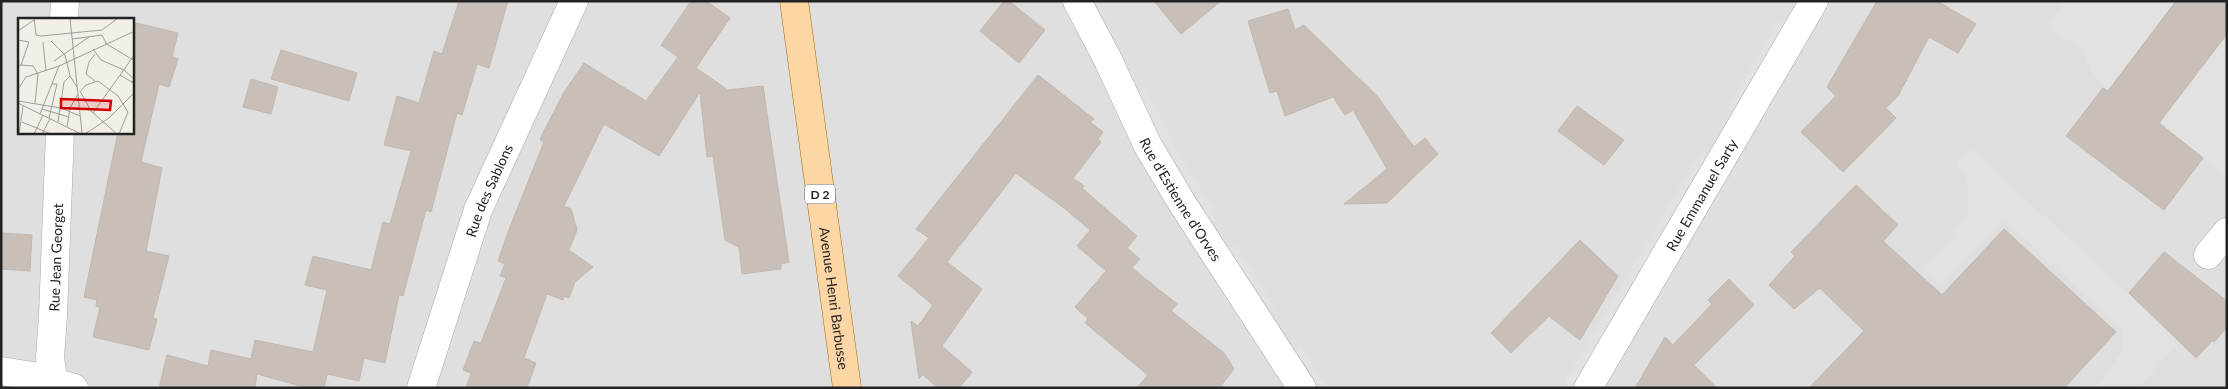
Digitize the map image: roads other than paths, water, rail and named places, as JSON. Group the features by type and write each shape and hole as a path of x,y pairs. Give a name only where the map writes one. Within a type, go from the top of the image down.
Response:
{"main road":[{"name":"Avenue Henri Barbusse","path":"794,1 847,388"}],"street":[{"path":"64,18 65,1"},
{"name":"Rue des Sablons","path":"421,388 478,210 574,1"},
{"name":"Rue d'Estienne d'Orves","path":"1077,1 1108,60 1148,146 1182,203 1302,388"},
{"name":"Rue Emmanuel Sarty","path":"1588,388 1814,1"},
{"name":"Rue Jean Georget","path":"60,134 50,357 61,386"},
{"path":"2208,255 2227,232"},
{"path":"1,371 61,386"}]}
